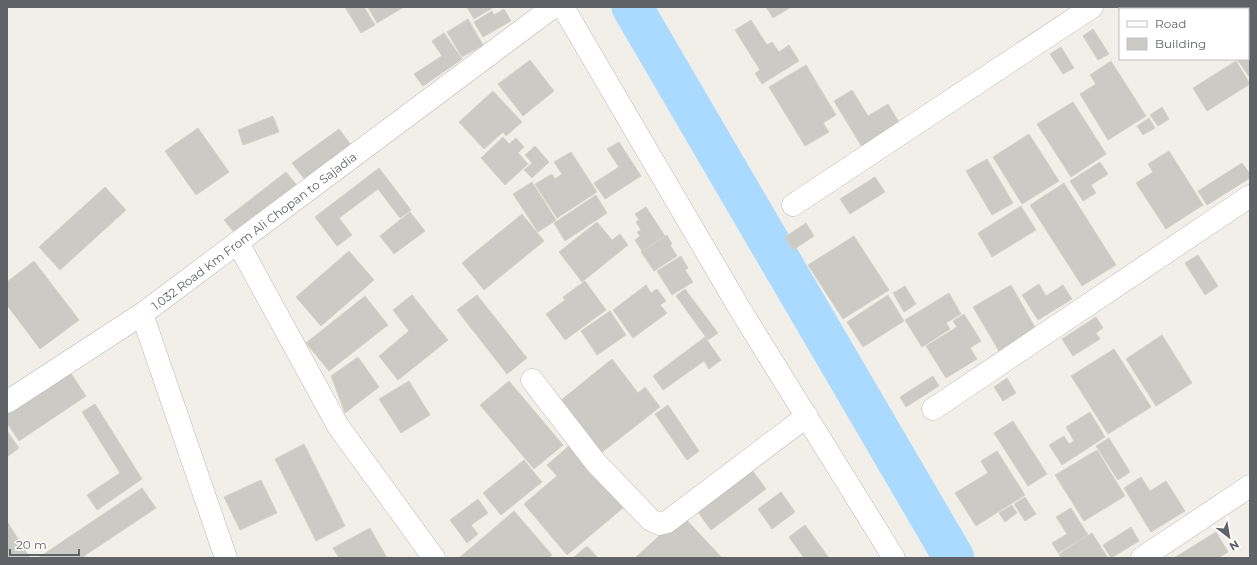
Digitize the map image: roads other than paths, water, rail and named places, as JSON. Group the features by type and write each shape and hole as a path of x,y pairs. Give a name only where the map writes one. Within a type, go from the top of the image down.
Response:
{"street":[{"name":"1.032 Road Km From Ali Chopan to Sajadia","path":"226,558 142,314 553,7"},
{"path":"563,7 741,311 894,558"},
{"path":"793,205 1092,7"},
{"path":"933,409 1250,196"},
{"path":"238,243 338,426 434,558"},
{"path":"7,402 142,314"},
{"path":"532,380 596,463 651,520 659,524 667,522 807,416"},
{"path":"1142,558 1250,486"}],"waterway":[{"path":"632,7 954,558"}]}
